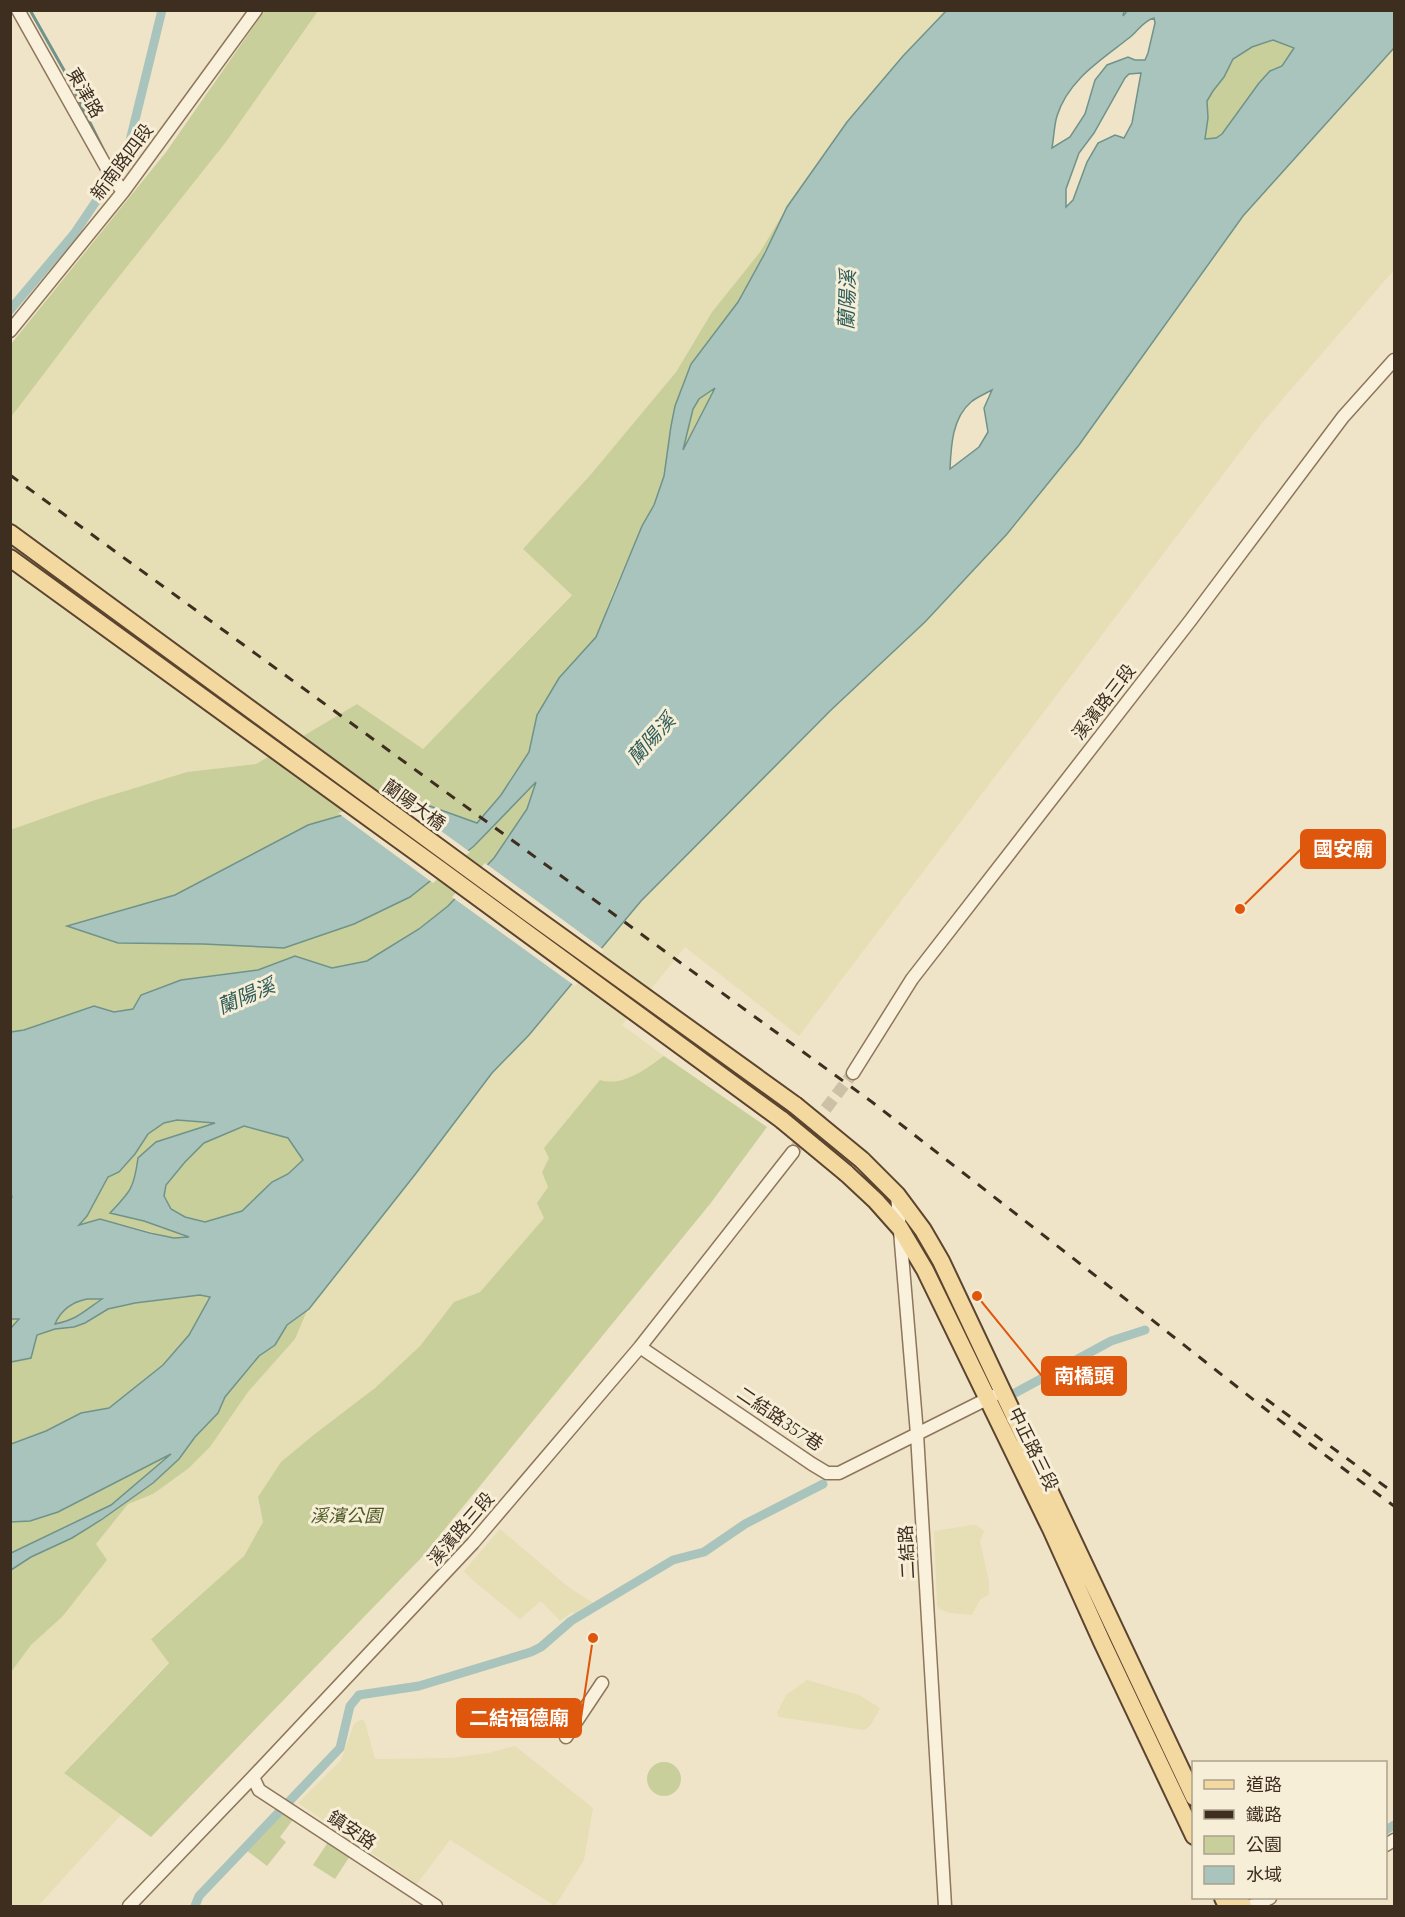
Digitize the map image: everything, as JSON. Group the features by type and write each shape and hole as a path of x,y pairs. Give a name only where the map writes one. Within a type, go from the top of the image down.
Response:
{"main road":[{"name":"蘭陽大橋","path":"10,533 527,912 795,1105"},
{"name":"蘭陽大橋","path":"10,558 782,1120"},
{"name":"中正路三段","path":"795,1105 862,1160 897,1195 923,1230 941,1261 1002,1391 1155,1734 1192,1831"},
{"name":"中正路三段","path":"782,1120 846,1173 900,1228 925,1270 1051,1529 1102,1642 1192,1794"}],"street":[{"name":"東津路","path":"18,10 123,192"},
{"name":"新南路四段","path":"11,329 123,192 256,10"},
{"name":"溪濱路三段","path":"853,1073 912,979 1190,621 1343,417 1395,360"},
{"name":"溪濱路三段","path":"129,1906 447,1572 640,1347 793,1152"},
{"name":"二結路","path":"897,1195 917,1434 945,1906"},
{"name":"二結路357巷","path":"640,1347 812,1464 839,1478 917,1434 1002,1391"},
{"path":"566,1737 602,1683"},
{"name":"鎮安路","path":"254,1777 259,1790 436,1906"},
{"path":"1251,1906 1268,1899"}],"shaded area":[{"path":"318,11 946,11 903,56 847,122 787,207 760,252 712,312 676,372 592,473 523,549 572,594 422,750 357,704 256,764 187,772 92,801 11,830 10,417 226,142"},
{"path":"1394,48 1394,270 1262,423 799,1036 685,947 622,1025 664,1056 638,1074 610,1083 549,1158 542,1172 548,1187 544,1218 480,1292 454,1302 420,1346 375,1388 316,1433 258,1497 263,1522 244,1556 151,1638 169,1662 64,1772 121,1815 38,1906 11,1906 10,1672 31,1645 62,1617 95,1544 128,1503 153,1494 210,1447 248,1392 295,1339 309,1309 492,1073 529,1035 641,901 831,710 925,622 1007,534 1079,445 1243,216"},
{"path":"972,1525 984,1531 980,1541 989,1582 989,1594 980,1600 972,1615 950,1613 939,1609 937,1605 934,1531"},
{"path":"500,1529 567,1586 598,1606 579,1619 572,1612 560,1621 541,1601 520,1619 464,1571"},
{"path":"807,1680 859,1695 880,1708 870,1726 864,1730 779,1717 777,1713 786,1695"},
{"path":"362,1719 365,1722 375,1759 451,1758 488,1753 515,1746 593,1808 584,1860 555,1906 450,1840 417,1884 298,1803 341,1760 354,1724"}],"green space":[{"path":"265,10 318,11 226,142 11,417 11,344 166,152"},
{"path":"1324,29 1131,294 1193,120 1233,59 1252,47 1273,40"},
{"path":"787,207 775,254 675,406 664,476 654,505 642,526 612,595 529,821 448,906 419,929 369,961 290,987 268,990 226,974 181,980 141,995 133,1009 114,1012 94,1006 24,1030 11,1032 10,830 92,801 187,772 256,764 357,704 423,749 572,595 523,549 592,473 676,372 712,312 760,252"},
{"path":"716,387 682,453 693,409 699,399"},
{"name":"溪濱公園","path":"664,1056 767,1127 710,1204 422,1557 151,1837 64,1773 169,1663 151,1639 244,1556 263,1522 258,1497 281,1462 375,1388 420,1346 454,1302 480,1292 544,1218 537,1203 548,1187 542,1172 549,1158 544,1148 600,1080 609,1082 634,1076"},
{"path":"177,1120 244,1126 288,1138 303,1159 302,1177 246,1214 192,1237 174,1238 117,1223 78,1225 87,1216 108,1177 119,1172 148,1134 164,1123"},
{"path":"219,1254 204,1342 109,1408 81,1413 46,1431 11,1444 11,1296"},
{"path":"308,1309 295,1339 248,1392 210,1447 189,1468 153,1494 128,1504 96,1544 107,1560 62,1617 31,1645 11,1672 10,1522 30,1521 195,1437 218,1413 225,1397 259,1356 275,1345 287,1325"},
{"path":"664,1762 676,1767 681,1779 676,1791 664,1796 652,1791 647,1779 652,1767"},
{"path":"283,1810 295,1817 280,1837 286,1842 267,1866 246,1850"},
{"path":"328,1842 350,1856 335,1879 313,1865"}],"water":[{"name":"蘭陽溪","path":"1128,10 1394,11 1394,48 1243,216 1079,445 1007,534 925,622 831,710 641,901 529,1035 492,1073 309,1309 287,1325 275,1345 259,1356 225,1397 218,1413 195,1437 179,1459 153,1483 101,1520 11,1570 11,1553 111,1505 171,1454 58,1512 30,1521 11,1522 11,1444 46,1431 81,1413 109,1408 163,1365 189,1335 210,1297 200,1295 135,1303 108,1309 85,1323 37,1335 31,1358 11,1362 11,1328 19,1319 11,1319 11,1032 24,1030 94,1006 114,1012 133,1009 141,995 181,980 258,970 295,956 332,968 367,961 419,929 448,906 494,858 527,809 536,782 474,846 410,897 354,924 284,948 118,943 67,926 175,895 308,825 405,797 477,823 501,795 529,752 537,715 559,678 596,637 642,526 654,505 664,476 675,406 691,364 738,302 787,207 847,122 903,56 946,11 1124,11 1123,16","holes":["1154,18 1155,23 1145,60 1128,57 1107,65 1095,80 1085,114 1070,137 1052,148 1057,116 1062,103 1077,81 1147,21","1273,40 1294,48 1282,66 1270,71 1259,83 1222,134 1216,138 1205,139 1208,118 1207,101 1224,77 1233,59 1252,47","1141,73 1132,123 1124,138 1115,135 1098,143 1087,162 1073,200 1066,207 1066,189 1079,153 1094,133 1129,74","715,388 683,450 693,409 699,399","992,390 984,408 988,432 979,447 950,469 956,424 965,409 976,399","177,1120 215,1123 156,1142 138,1158 130,1188 110,1213 144,1221 189,1237 174,1238 100,1219 79,1225 87,1216 108,1177 119,1172 148,1134 164,1123","244,1126 288,1138 303,1160 288,1174 272,1182 242,1211 205,1222 185,1217 171,1209 164,1196 166,1185 204,1143","102,1299 75,1317 55,1324 64,1311 77,1302"]}],"pier":[{"path":"394,797 470,852 433,883 338,813"},
{"path":"485,863 604,950 575,986 452,897"}],"waterway":[{"path":"30,10 65,72 106,155"},
{"path":"10,310 74,234 126,157 162,10"},
{"path":"1015,1393 1111,1341 1145,1330"},
{"path":"195,1906 199,1896 340,1748 350,1706 359,1695 419,1686 531,1652 541,1647 571,1621 673,1560 704,1552 745,1524 823,1484"},
{"path":"1387,1829 1394,1825"}],"tunnel":[{"path":"793,1152 853,1073"}],"railway":[{"path":"10,475 872,1102 1306,1441 1394,1506"},
{"path":"1266,1399 1394,1493"}],"place":[{"name":"國安廟","path":"1240,909"},
{"name":"南橋頭","path":"977,1296"},
{"name":"二結福德廟","path":"593,1638"}]}
